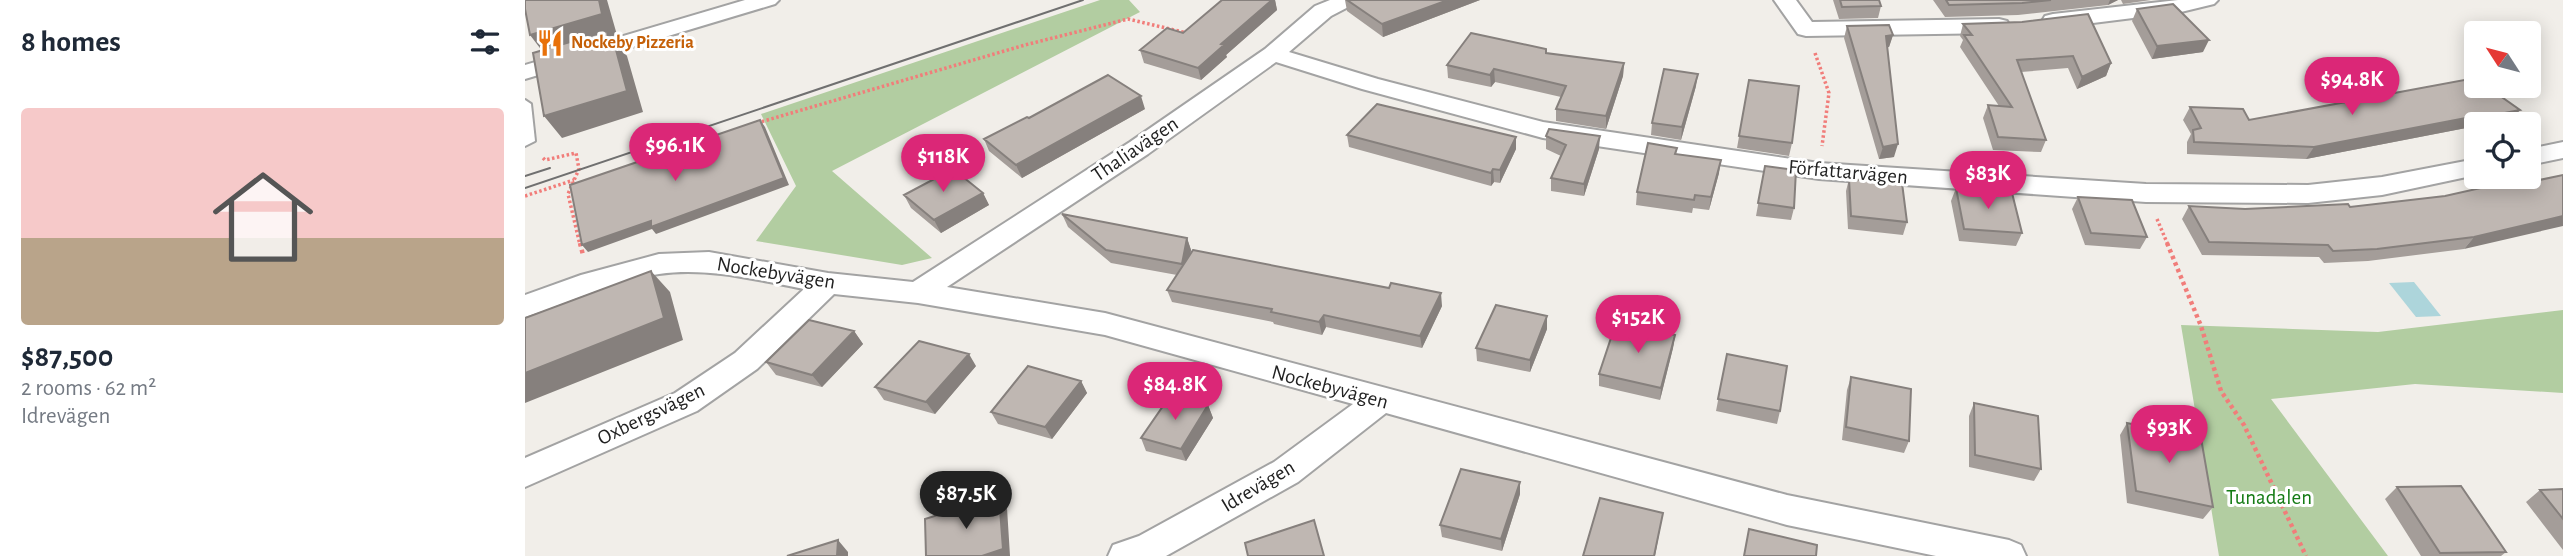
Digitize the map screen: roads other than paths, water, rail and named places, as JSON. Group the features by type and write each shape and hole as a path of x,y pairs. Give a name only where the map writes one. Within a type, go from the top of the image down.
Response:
{"street":[{"path":"525,72 768,0"},
{"name":"Thaliavägen","path":"918,293 1139,148 1273,54 1323,11 1347,0"},
{"path":"1785,0 1806,29 2024,24 2181,6 2207,0"},
{"name":"Författarvägen","path":"1273,54 1370,84 1543,130 1819,171 2146,193 2308,194 2382,186 2464,169"},
{"path":"2541,155 2563,150"},
{"name":"Nockebyvägen","path":"525,306 591,282 659,264 709,262 828,283 918,293 1105,324 1787,510 2009,556"},
{"name":"Oxbergsvägen","path":"525,473 687,402 746,361 828,283"},
{"name":"Idrevägen","path":"1125,556 1149,548 1286,472 1380,401"}],"lane":[{"path":"525,104 527,142"}],"water":[{"path":"2414,282 2441,316 2416,317 2389,283"}],"tram line":[{"path":"525,188 1083,0"},
{"path":"525,176 550,168"}],"place":[{"name":"Nockeby Pizzeria","path":"550,43"}],"park label":[{"name":"Tunadalen","path":"2269,497"}]}
